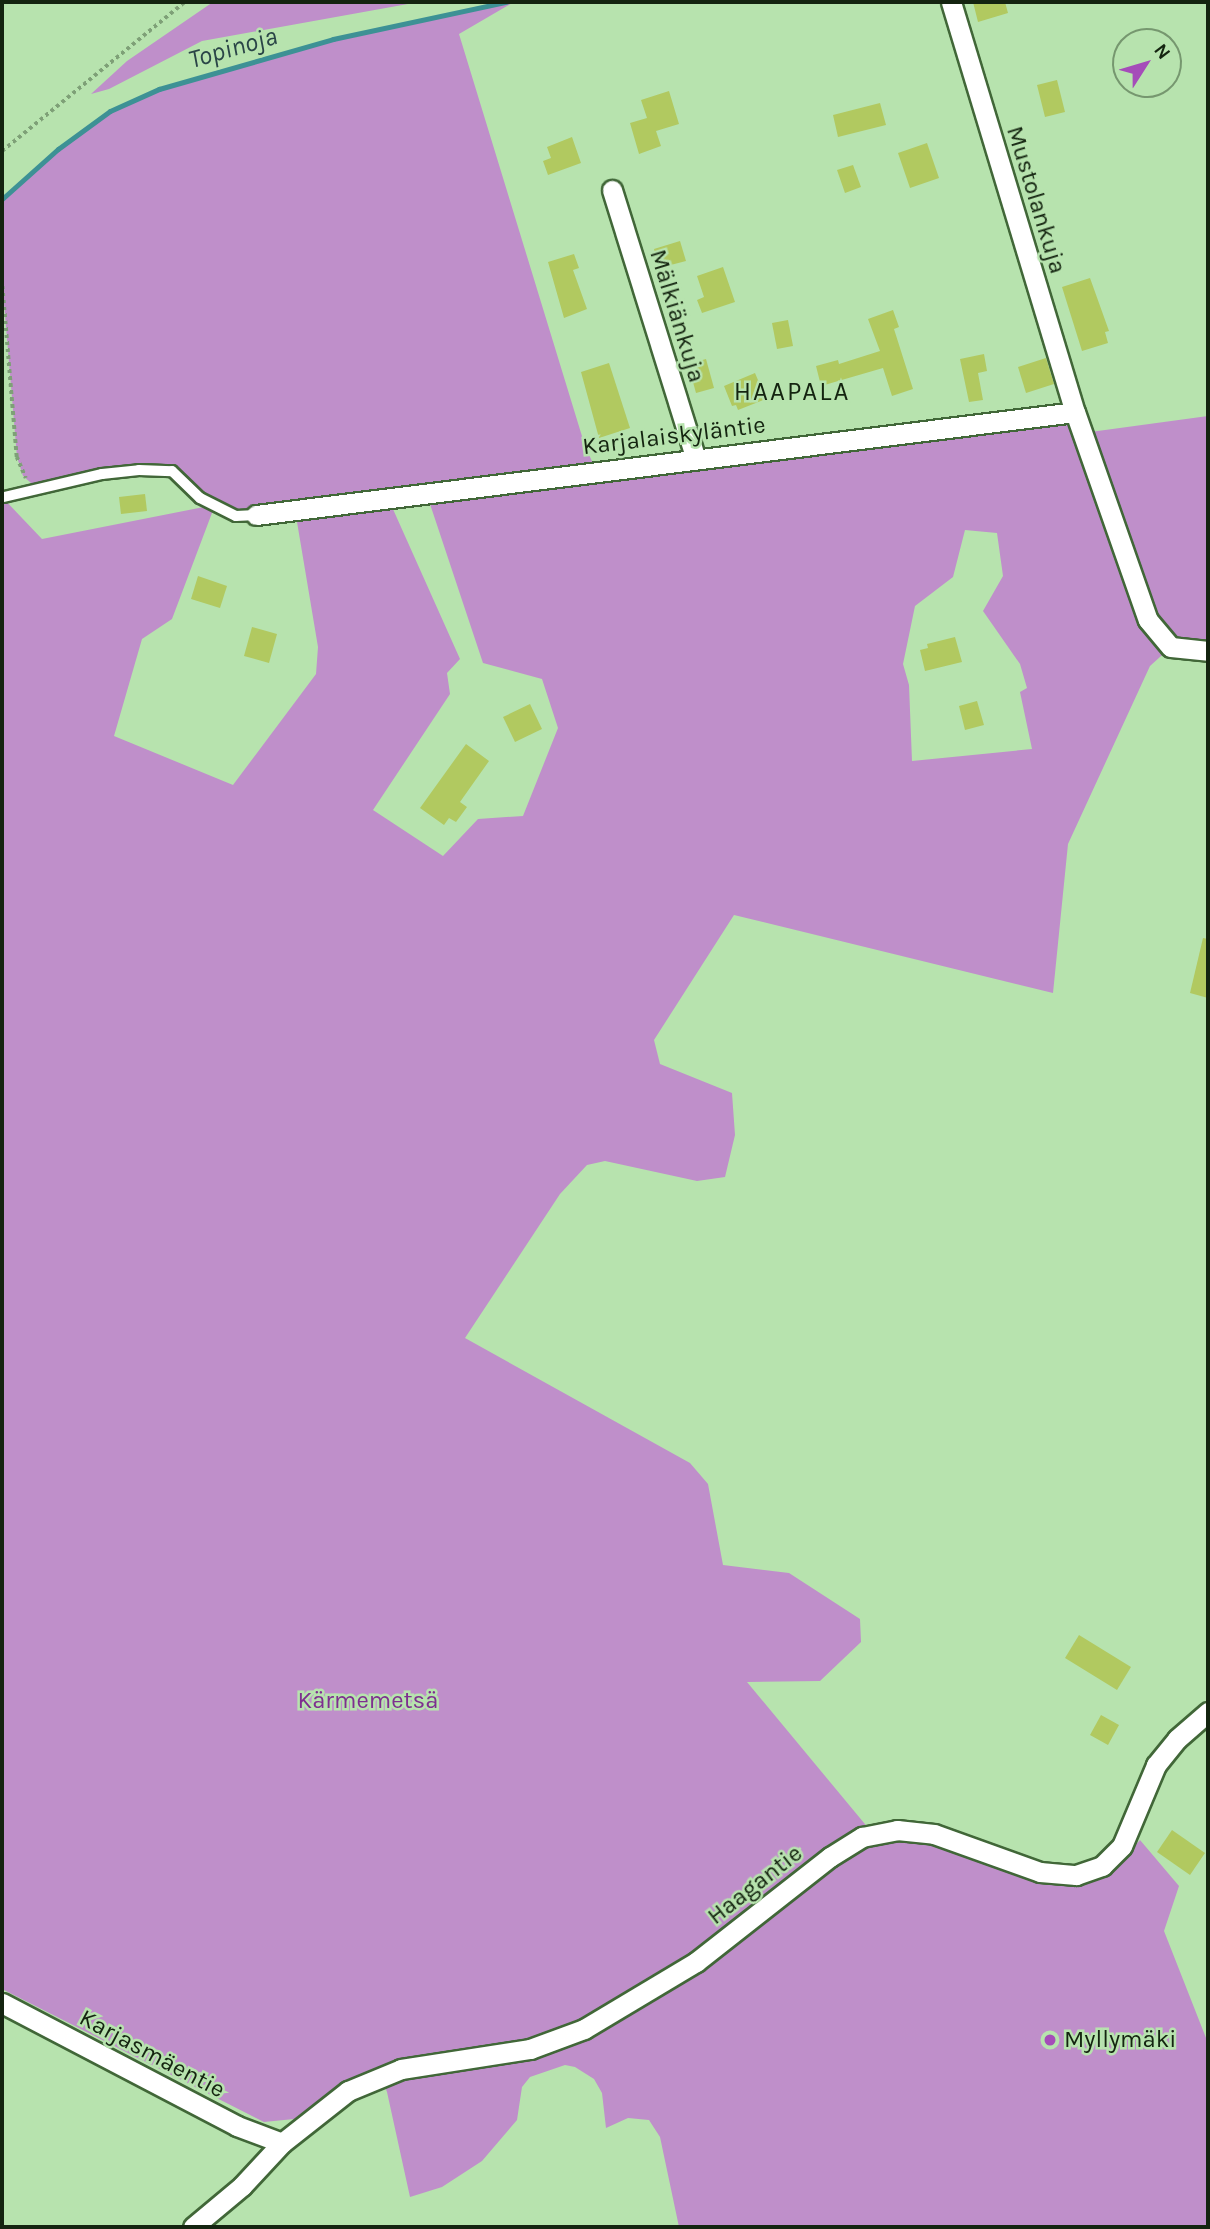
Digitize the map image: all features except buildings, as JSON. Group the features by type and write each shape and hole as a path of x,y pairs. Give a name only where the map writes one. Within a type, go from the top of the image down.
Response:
{"street":[{"name":"Mustolankuja","path":"951,2 1075,412"},
{"name":"Mälkiänkuja","path":"612,190 695,457"},
{"name":"Karjalaiskyläntie","path":"256,515 695,457 1075,412"},
{"path":"1075,412 1148,620 1171,647 1208,651"},
{"name":"Haagantie","path":"193,2227 242,2186 282,2143 348,2091 401,2068 530,2049 584,2029 696,1962 830,1857 862,1837 897,1830 934,1834 1040,1872 1076,1875 1102,1867 1122,1846 1156,1765 1177,1739 1208,1712"},
{"name":"Karjasmäentie","path":"2,2003 237,2126 282,2143"}],"lane":[{"name":"Karjalaiskyläntie","path":"4,497 102,474 139,470 172,471 200,498 236,516 256,515"}],"path":[{"path":"2,151 185,2"},
{"path":"2,279 17,457 23,476 38,489"}],"green space":[{"path":"213,2 419,2 202,41 109,89 91,94 127,61"},
{"name":"Kärmemetsä","path":"514,2 459,34 585,446 596,470 1075,412 1083,433 1208,416 1208,651 1171,647 1150,666 1068,844 1053,993 734,915 654,1040 660,1064 732,1093 735,1135 725,1177 697,1181 605,1161 587,1165 560,1194 465,1338 690,1463 708,1484 723,1565 789,1573 860,1619 861,1642 820,1681 747,1682 879,1841 899,1840 940,1846 1083,1882 1112,1870 1140,1840 1179,1886 1164,1931 1208,2043 1208,2227 679,2227 660,2137 649,2120 628,2118 606,2128 602,2093 594,2079 575,2067 565,2065 530,2077 522,2087 517,2120 482,2161 442,2187 410,2197 387,2092 377,2067 347,2081 294,2119 264,2122 2,1989 2,497 42,539 214,505 172,471 139,470 38,489 23,476 17,457 2,279 2,199 58,149 110,111 159,89 333,39","holes":["426,492 483,663 542,679 558,728 523,816 478,819 443,856 373,810 450,694 447,673 460,659 388,498","215,505 236,516 295,510 318,647 316,674 233,785 114,736 142,639 172,619","965,530 997,533 1003,576 983,611 1020,664 1027,688 1020,692 1032,749 912,761 909,685 903,664 915,606 953,577"]}],"waterway":[{"name":"Topinoja","path":"2,199 58,149 110,111 159,89 333,39 506,2"}],"place":[{"name":"Myllymäki","path":"1050,2040"}],"district":[{"name":"HAAPALA","path":"792,392"}]}
